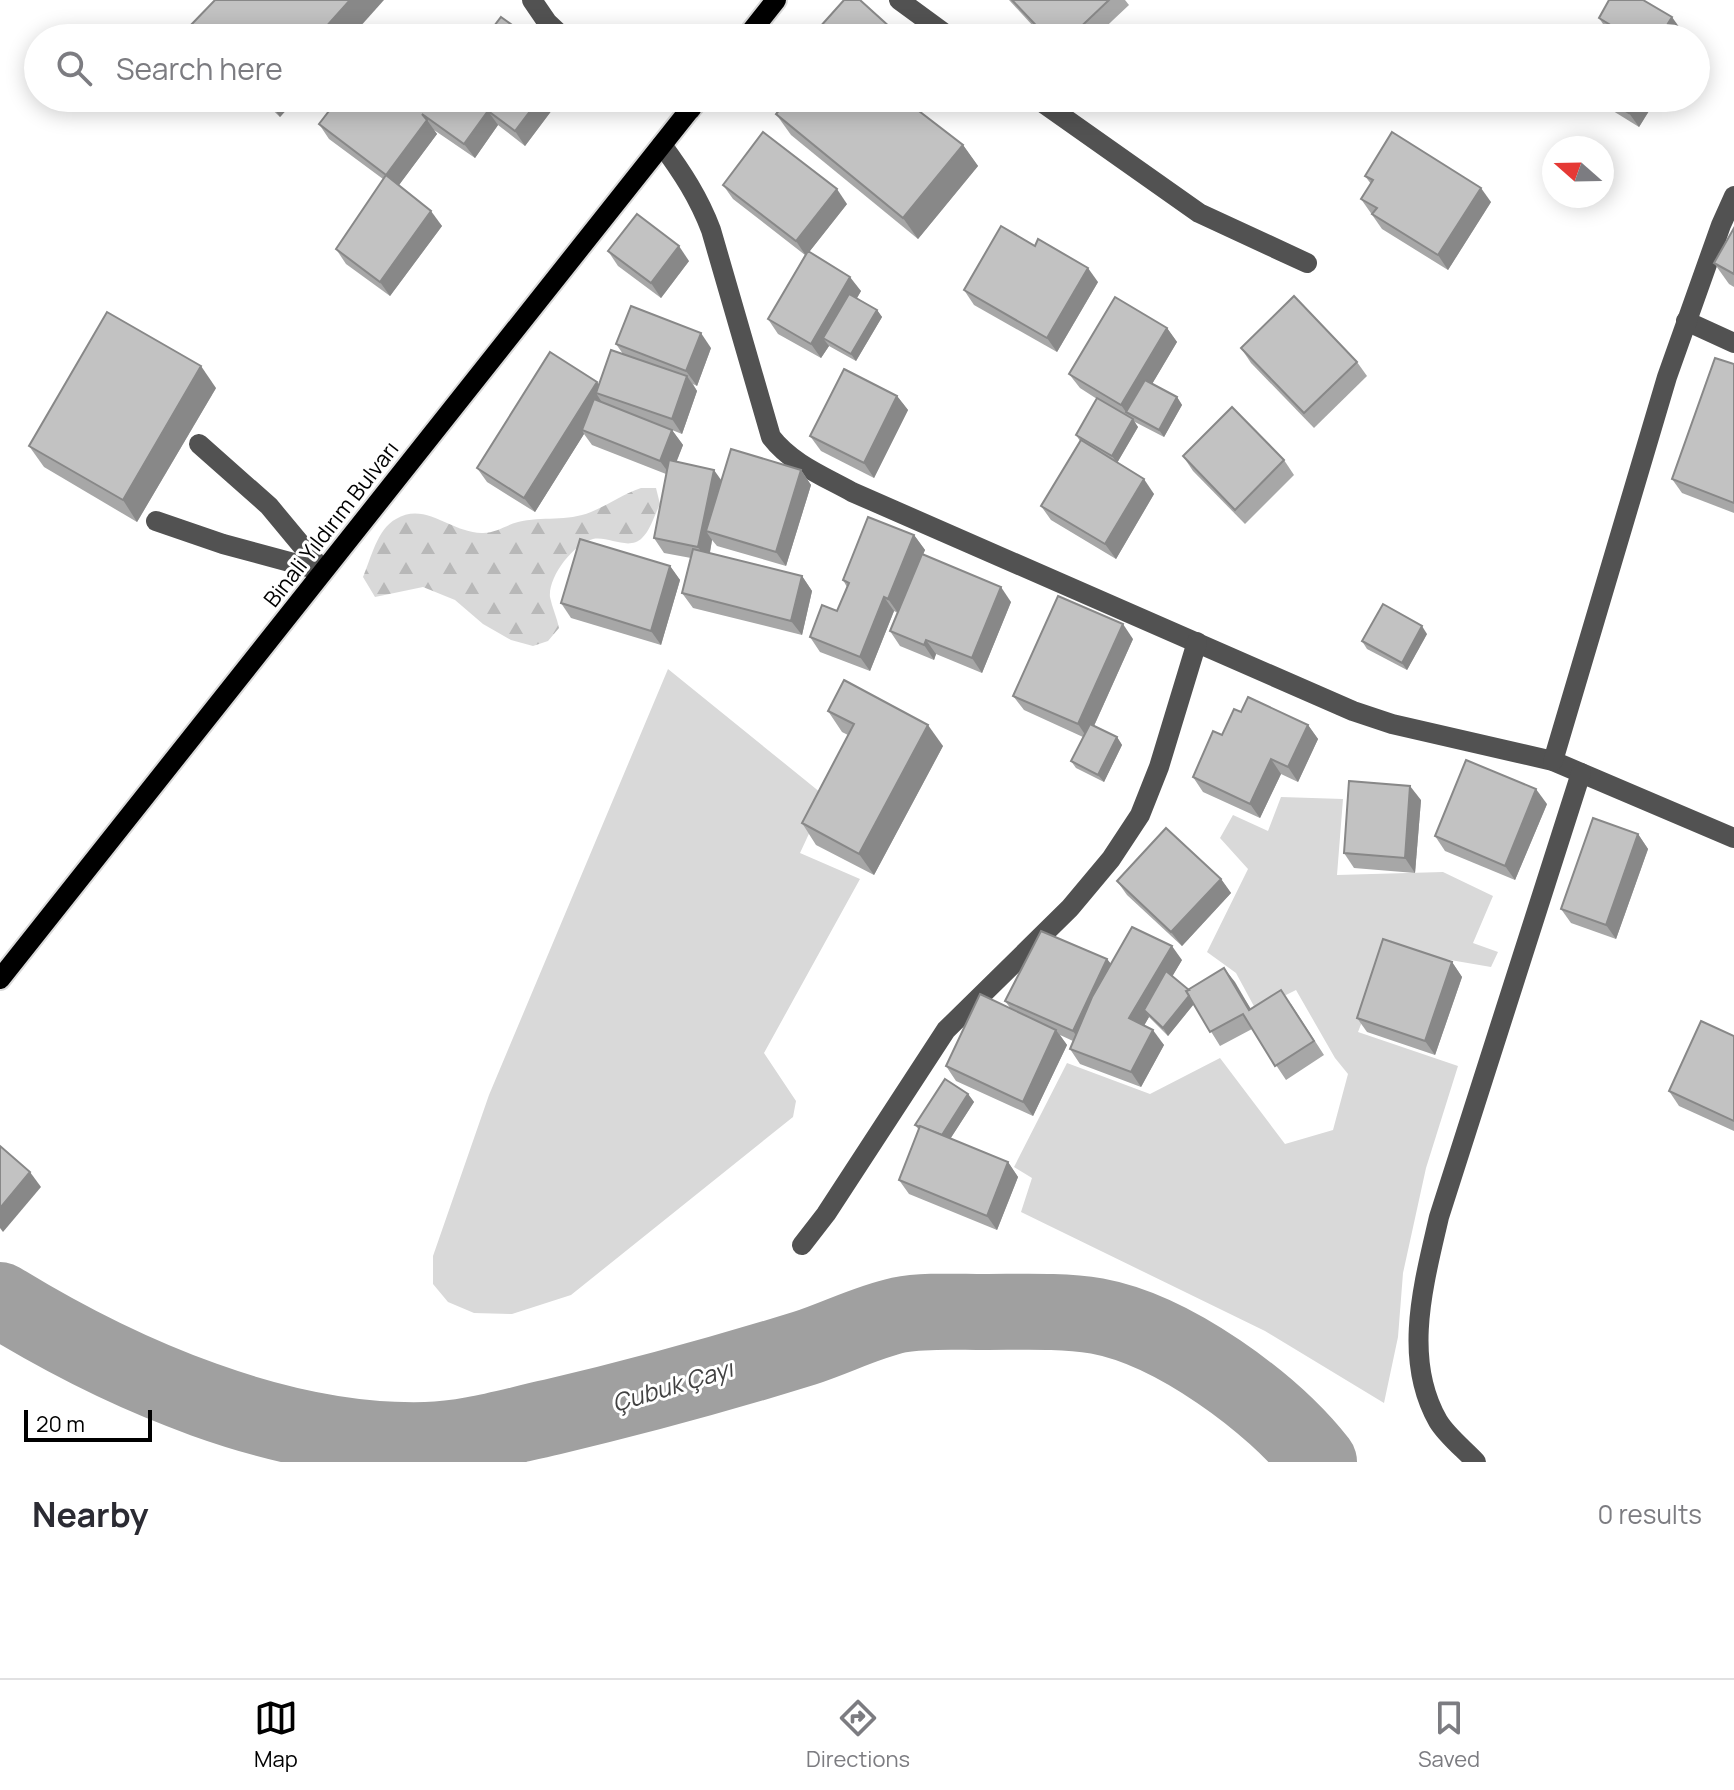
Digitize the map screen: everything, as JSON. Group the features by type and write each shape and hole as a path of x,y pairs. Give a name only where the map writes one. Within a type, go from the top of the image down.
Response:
{"main road":[{"path":"757,24 776,0"},
{"name":"Binali Yıldırım Bulvarı","path":"0,979 688,112"}],"street":[{"path":"532,0 549,24"},
{"path":"899,0 932,24"},
{"path":"1056,112 1199,213 1307,263"},
{"path":"662,145 700,202 728,285 771,437 784,453 807,468 852,492 1353,711 1379,720 1553,761 1734,838"},
{"path":"1553,761 1686,321 1734,196"},
{"path":"1686,321 1734,343"},
{"path":"199,444 269,506 323,571"},
{"path":"156,521 223,544 323,571"},
{"path":"802,1245 826,1214 946,1030 1070,908 1111,859 1140,815 1159,767 1197,642"},
{"path":"1476,1462 1439,1423 1427,1394 1420,1368 1418,1333 1423,1287 1439,1217 1581,773"}],"green space":[{"path":"641,488 656,488 660,504 647,531 637,542 631,543 593,539 570,554 557,571 550,589 559,628 548,641 533,646 511,640 483,624 455,600 423,587 375,597 363,577 384,530 407,514 429,516 461,529 488,533 527,520 582,515"},
{"path":"668,669 826,797 800,853 860,879 764,1053 796,1101 793,1117 571,1295 512,1314 474,1313 448,1302 433,1284 433,1256 489,1095"},
{"path":"1281,797 1343,799 1337,875 1443,872 1493,896 1473,943 1498,952 1491,967 1427,956 1392,946 1358,1032 1458,1066 1426,1168 1403,1273 1398,1337 1384,1403 1265,1331 1021,1212 1032,1178 1014,1167 1067,1063 1150,1094 1220,1058 1285,1144 1333,1130 1348,1074 1335,1058 1296,990 1256,1010 1236,973 1207,952 1248,869 1220,838 1233,815 1268,831"}],"building":[{"path":"215,0 350,0 329,24 192,24"},
{"path":"844,0 860,0 887,24 823,24"},
{"path":"1012,0 1109,0 1084,24 1035,24"},
{"path":"1609,0 1643,0 1672,17 1668,24 1609,24 1599,18"},
{"path":"501,17 511,24 496,24"},
{"path":"328,112 487,112 464,144 422,114 427,120 386,175 319,124"},
{"path":"489,112 529,112 515,131"},
{"path":"920,112 963,145 903,218 776,114"},
{"path":"763,132 837,189 796,241 723,185"},
{"path":"1392,132 1481,188 1438,255 1372,214 1377,208 1361,199 1373,180 1365,176"},
{"path":"386,175 431,211 380,282 336,249"},
{"path":"637,214 679,246 651,283 608,251"},
{"path":"1001,226 1035,246 1038,239 1088,268 1047,338 964,290"},
{"path":"1734,228 1734,274 1714,263"},
{"path":"808,251 850,277 811,344 768,319"},
{"path":"849,294 877,310 851,354 823,338"},
{"path":"1294,296 1357,362 1304,413 1241,348"},
{"path":"1115,297 1167,328 1121,405 1069,374"},
{"path":"631,306 701,333 686,371 616,344"},
{"path":"107,312 201,366 123,500 29,446"},
{"path":"611,350 687,376 672,419 596,393"},
{"path":"550,352 597,382 524,498 477,468"},
{"path":"1715,358 1734,364 1734,503 1672,479"},
{"path":"844,369 897,396 864,463 810,436"},
{"path":"1145,380 1177,397 1159,430 1126,412"},
{"path":"1097,398 1133,419 1112,456 1076,435"},
{"path":"594,399 672,430 660,461 582,430"},
{"path":"1232,407 1284,460 1235,510 1183,456"},
{"path":"1081,440 1144,479 1105,544 1041,506"},
{"path":"731,449 801,470 776,552 706,531"},
{"path":"669,460 714,470 698,547 654,538"},
{"path":"868,517 914,535 860,657 810,637 822,605 837,611 849,583 843,580"},
{"path":"580,539 670,566 651,631 561,603"},
{"path":"693,549 802,576 791,621 682,593"},
{"path":"922,554 1001,587 972,658 926,640 924,645 890,631"},
{"path":"1058,596 1123,624 1078,724 1013,696"},
{"path":"1383,604 1422,626 1402,663 1362,641"},
{"path":"844,680 928,725 859,854 802,823 854,724 828,711"},
{"path":"1248,697 1308,725 1288,767 1271,759 1250,804 1193,777 1213,731 1222,735 1234,709 1241,712"},
{"path":"1090,724 1117,737 1098,775 1071,761"},
{"path":"1466,760 1536,789 1505,866 1435,836"},
{"path":"1349,781 1410,786 1405,858 1344,853"},
{"path":"1593,818 1638,834 1606,925 1561,909"},
{"path":"1166,828 1221,879 1171,932 1117,881"},
{"path":"1132,927 1172,946 1129,1018 1153,1030 1131,1072 1070,1049 1092,997"},
{"path":"1041,931 1107,959 1073,1031 1005,1001"},
{"path":"1383,939 1452,962 1425,1041 1357,1018"},
{"path":"1224,968 1249,1010 1281,990 1314,1041 1275,1066 1243,1014 1210,1032 1186,991"},
{"path":"1166,971 1189,990 1186,991 1189,996 1163,1028 1144,1010"},
{"path":"980,994 1056,1030 1023,1102 946,1066"},
{"path":"1701,1021 1734,1036 1734,1121 1669,1091"},
{"path":"945,1079 968,1094 942,1135 915,1125"},
{"path":"920,1126 1008,1162 987,1216 899,1180"},
{"path":"0,1146 30,1172 0,1208"}],"waterway":[{"name":"Çubuk Çayı","path":"0,1300 98,1354 204,1400 315,1430 371,1438 426,1440 489,1432 647,1393 805,1348 899,1315 919,1312 1083,1314 1126,1324 1157,1336 1219,1372 1275,1416 1319,1462"}]}
